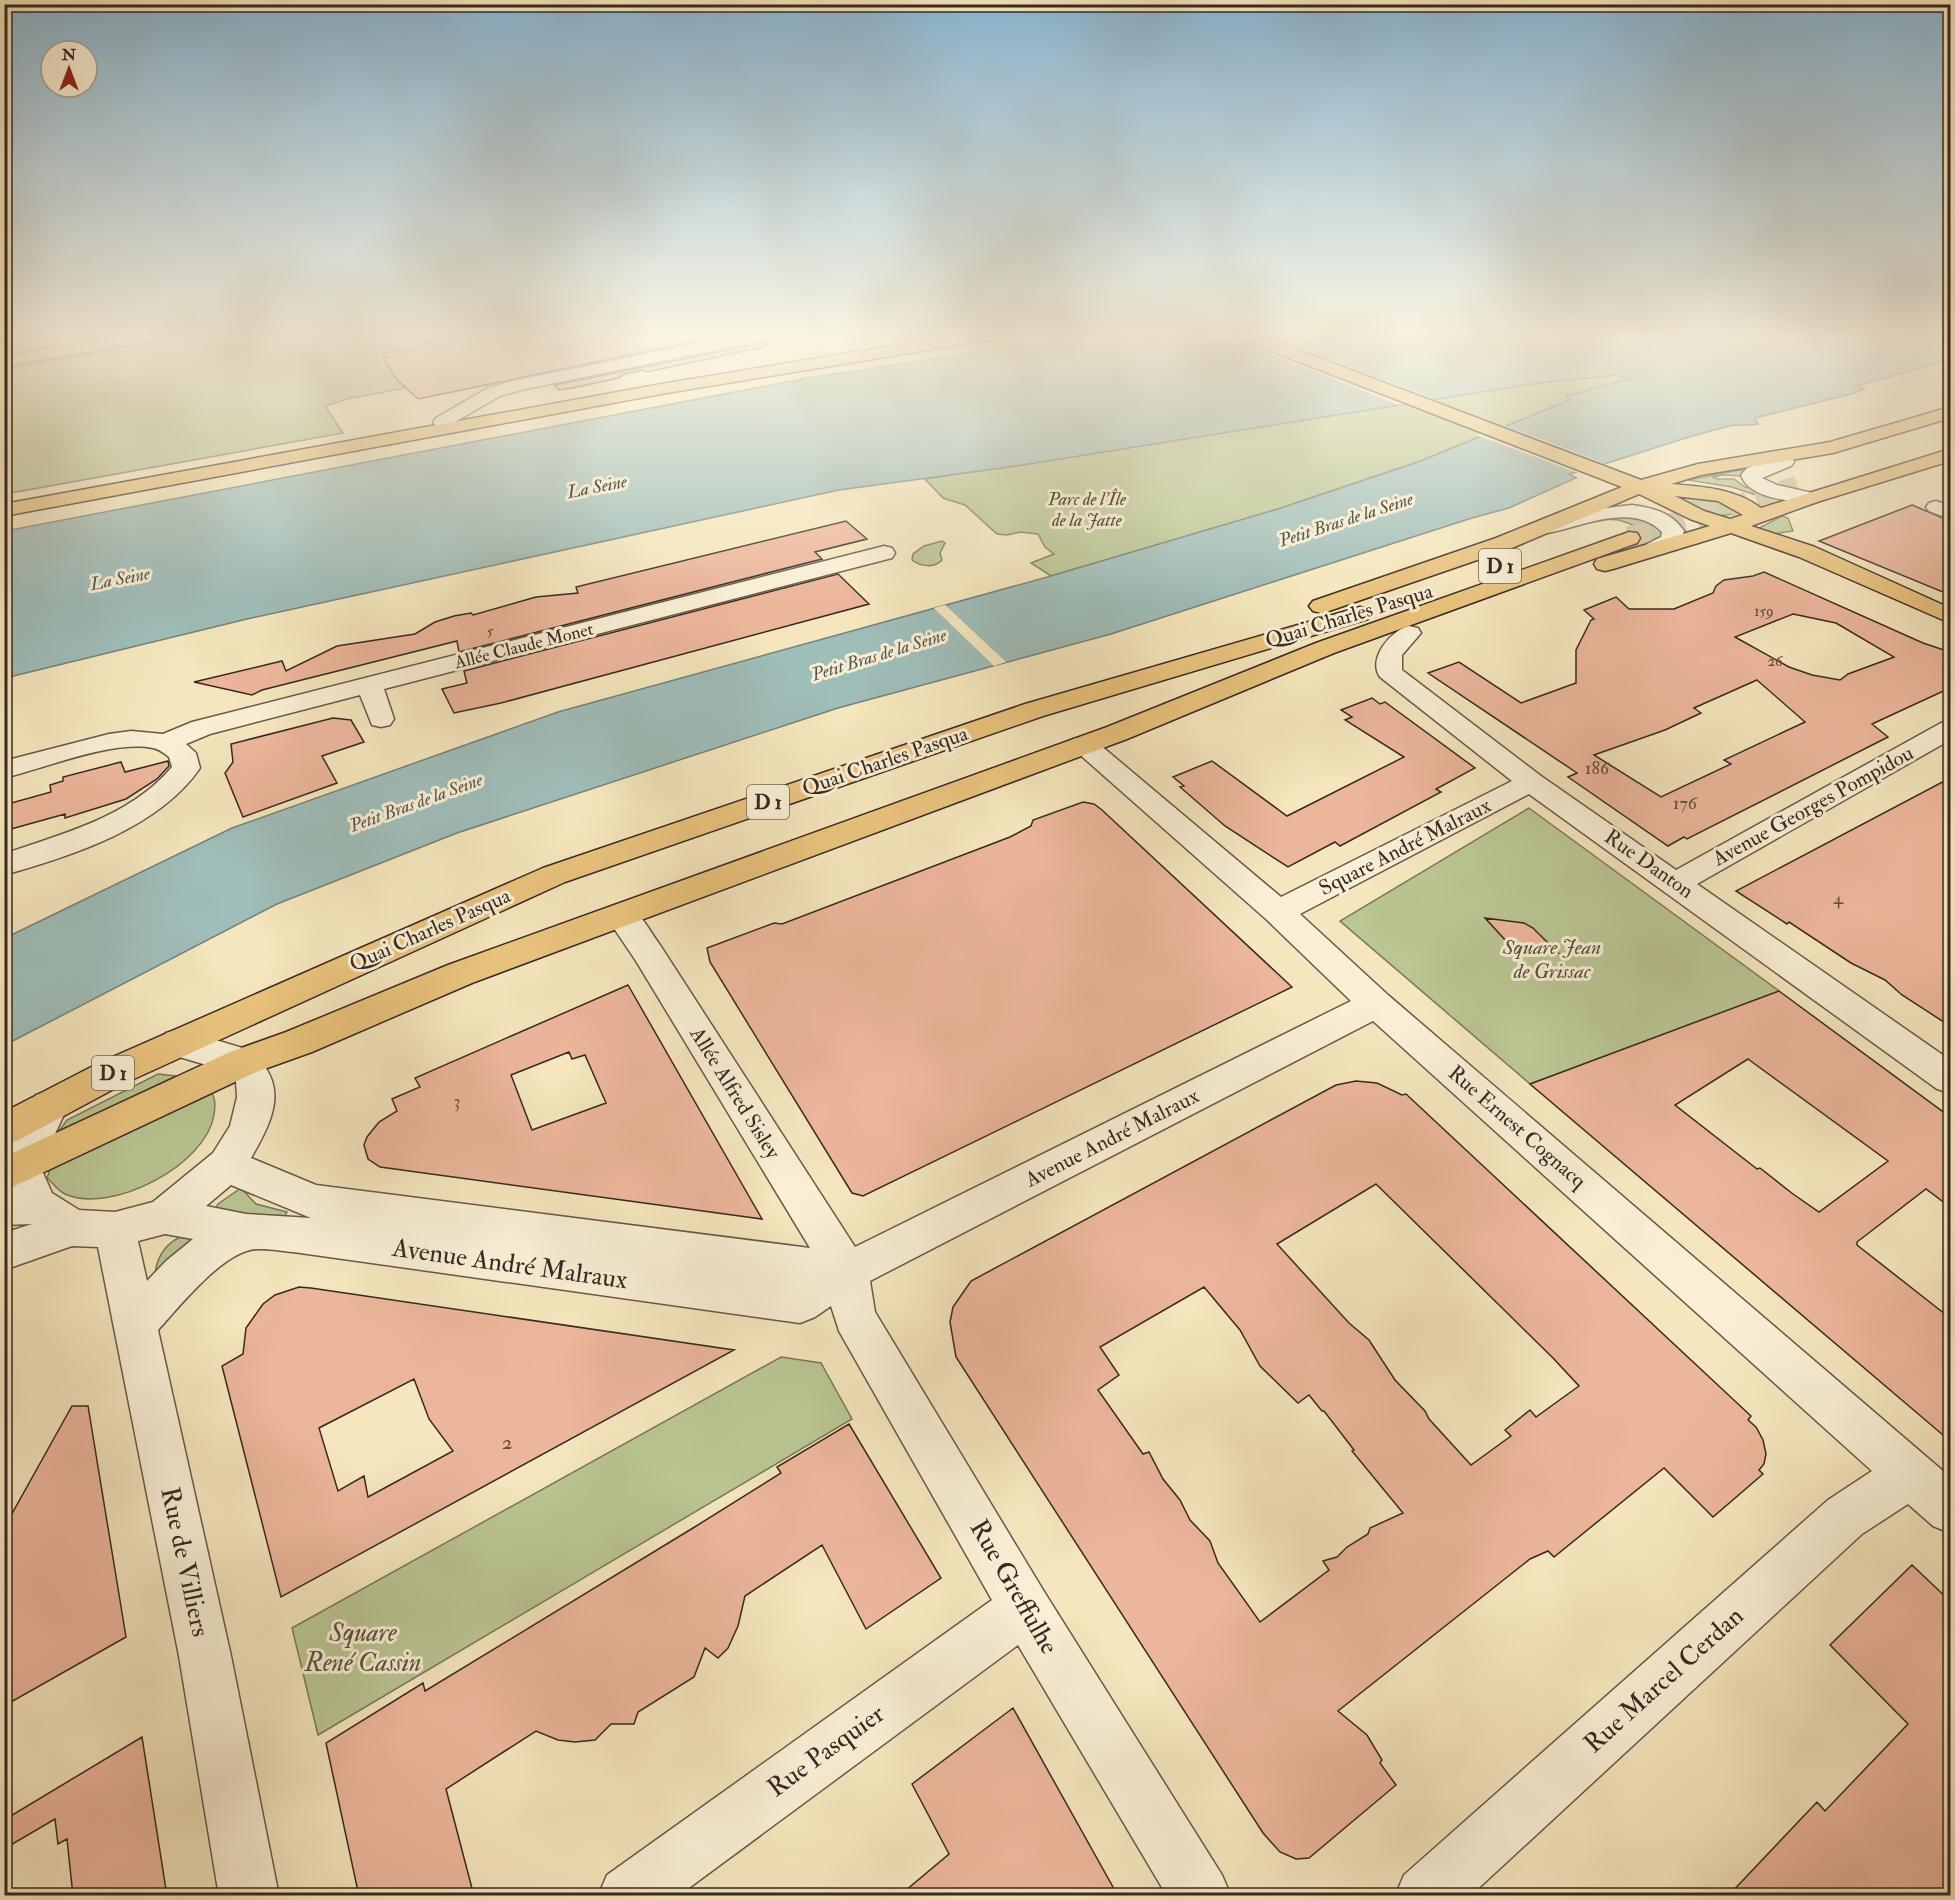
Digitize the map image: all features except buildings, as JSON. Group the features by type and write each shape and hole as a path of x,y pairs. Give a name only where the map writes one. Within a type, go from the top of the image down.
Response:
{"main road":[{"path":"4,502 438,423"},
{"path":"4,510 474,423"},
{"path":"1473,423 1631,483 1688,512 1807,552 1862,575 1876,584"},
{"path":"1210,657 1225,639 1548,527 1631,483 1833,447 1914,423"},
{"path":"1778,476 1950,426"},
{"path":"1284,666 1318,665 1409,633 1596,566 1634,542 1728,527 1758,516 1803,491 1950,439"},
{"path":"1803,491 1950,455"},
{"path":"1631,483 1722,495 1737,500 1758,516"},
{"path":"1634,542 1808,561 1849,577 1876,584 1950,616"},
{"name":"Quai Charles Pasqua","path":"49,1106 112,1073 554,875 1034,710 1391,605 1634,542"},
{"name":"Quai Charles Pasqua","path":"12,1171 243,1062 299,1042 460,974 1083,745 1391,624 1634,542"},
{"name":"D 1","path":"4,1130 49,1106"}],"street":[{"path":"1783,456 1784,462 1754,472 1751,475 1753,481 1771,490 1803,491"},
{"path":"1548,527 1613,511 1643,513 1664,521 1674,531 1671,540 1634,542"},
{"name":"Allée Claude Monet","path":"165,743 201,728 884,553"},
{"name":"Rue Danton","path":"1409,633 1390,654 1389,672 1531,782 1950,1079"},
{"path":"370,685 381,719"},
{"name":"Avenue Georges Pompidou","path":"1676,883 1950,729"},
{"path":"12,768 102,743 139,739 165,743 182,753 186,768 177,782 152,803 115,824 18,860"},
{"name":"Rue Ernest Cognacq","path":"1083,745 1278,912 1376,1004 1950,1509"},
{"name":"Square André Malraux","path":"1278,912 1531,782"},
{"name":"Allée Alfred Sisley","path":"621,915 648,953 847,1272"},
{"name":"Avenue André Malraux","path":"165,1216 246,1232 293,1234 800,1303 847,1272 1376,1004"},
{"path":"4,1252 93,1229 165,1216 227,1165 248,1129 256,1097 254,1082 243,1062 179,1043"},
{"path":"49,1106 12,1171 21,1206 93,1229"},
{"name":"Avenue André Malraux","path":"227,1165 313,1202 847,1272"},
{"name":"Rue de Villiers","path":"93,1229 135,1324 205,1656 249,1896"},
{"path":"135,1324 181,1274 211,1250 246,1232"},
{"name":"Rue Greffulhe","path":"847,1272 854,1317 1025,1608 1201,1896"},
{"name":"Rue Marcel Cerdan","path":"1425,1896 1845,1517 1911,1473"},
{"name":"Rue Pasquier","path":"628,1896 1025,1608"}],"green space":[{"path":"5,423 336,423 343,433 5,494"},
{"name":"Parc de l'Île de la Jatte","path":"1285,423 1514,423 1418,462 1278,509 1051,576 1031,563 1054,554 1045,547 1038,534 1020,532 1007,535 997,534 965,505 943,498 925,479"},
{"path":"1743,471 1742,476 1713,477 1734,479 1745,487 1760,489 1788,499 1774,505 1756,495 1732,487 1688,480"},
{"path":"1678,497 1712,497 1738,510 1728,515 1713,514 1698,510"},
{"path":"1617,514 1655,521 1664,535 1650,541 1639,527 1619,520 1603,519"},
{"path":"1782,516 1788,518 1793,531 1767,535 1757,529"},
{"path":"942,541 945,543 940,553 942,560 939,563 928,566 912,560 913,554 924,546"},
{"name":"Square Jean de Grissac","path":"1529,808 1779,991 1530,1084 1340,921"},
{"path":"158,1074 176,1076 59,1131 67,1120"},
{"path":"212,1093 215,1101 214,1115 207,1134 194,1151 175,1168 154,1181 107,1198 84,1199 62,1193 47,1178 51,1167"},
{"path":"241,1188 256,1204 287,1212 283,1220 216,1208 218,1204"},
{"path":"185,1235 218,1237 155,1275 164,1250 173,1241"},
{"name":"Square René Cassin","path":"781,1357 821,1363 852,1419 318,1735 292,1628"}],"water":[{"name":"La Seine","path":"574,423 1288,423 1009,467 839,490 247,619 5,678 5,531"},
{"name":"Petit Bras de la Seine","path":"1514,423 1758,424 1733,425 1710,431 1569,474 1576,478 1509,508 1111,634 838,708 457,833 277,904 5,1045 5,938 232,828 558,712 1051,576 1278,509 1418,462"}],"pier":[{"path":"1502,425 1610,466 1581,474 1476,435"},
{"path":"945,605 1006,662 994,666 934,608"}],"tunnel":[{"path":"1730,506 1797,485"},
{"path":"1629,538 1735,505"}]}
